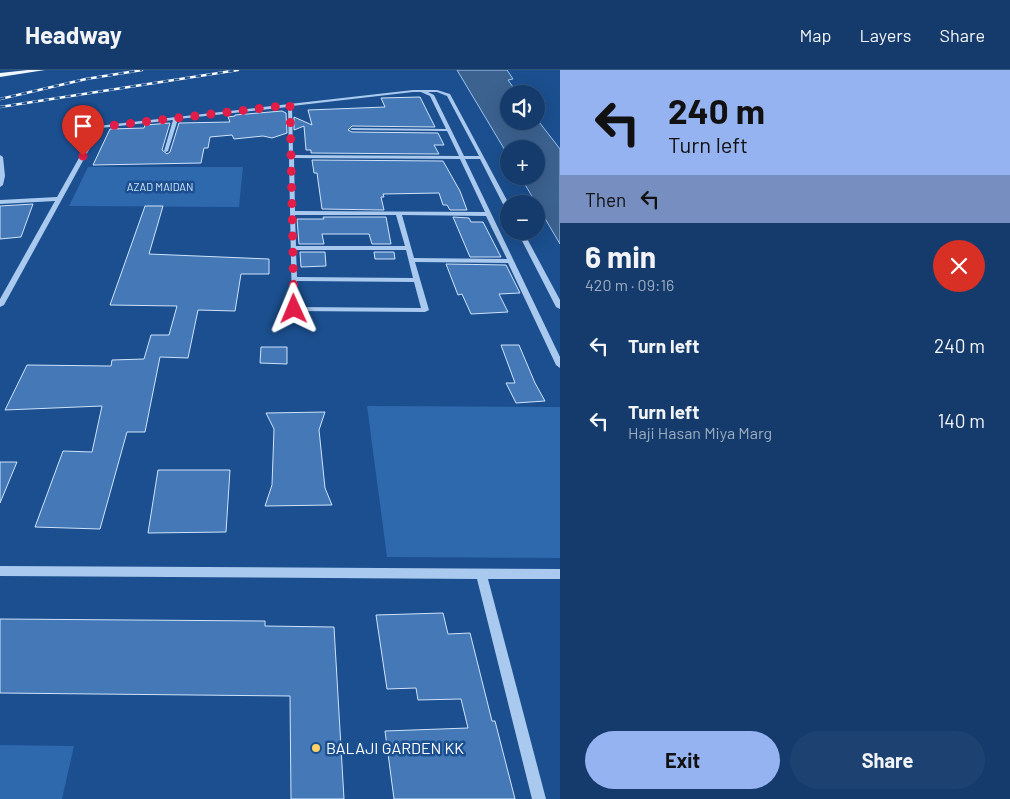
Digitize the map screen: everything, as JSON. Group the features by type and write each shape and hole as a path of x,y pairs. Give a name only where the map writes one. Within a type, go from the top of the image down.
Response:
{"main road":[{"path":"0,75 42,70"}],"street":[{"path":"412,91 432,95 560,365"},
{"path":"0,305 99,127 412,91 437,91 447,94 501,195"},
{"path":"290,105 294,309 425,310 399,214"},
{"path":"166,150 176,118"},
{"path":"352,129 449,130"},
{"path":"291,156 482,158"},
{"path":"0,157 2,176 0,185"},
{"path":"0,202 59,199"},
{"path":"293,213 489,214"},
{"path":"525,240 560,307"},
{"path":"293,248 408,248"},
{"path":"411,260 511,261"},
{"path":"294,279 417,280"},
{"path":"0,571 560,574"},
{"path":"481,573 539,799"}],"green space":[{"name":"AZAD MAIDAN","path":"88,167 243,167 239,207 69,206"},
{"path":"367,406 560,407 560,558 387,557"},
{"path":"0,745 74,746 62,799 0,799"}],"shaded area":[{"path":"457,70 507,70 513,79 508,80 512,85 500,85 500,130 545,130 560,149 560,244 545,218 545,195 531,195 525,185 545,185 545,140 500,140 500,142"}],"building":[{"path":"420,97 435,127 352,126 348,130 352,132 438,133 444,145 434,145 439,154 311,153 311,150 306,150 304,126 294,130 294,117 312,125 308,110 385,107 381,98"},
{"path":"282,111 286,113 287,133 272,138 263,136 234,139 232,135 210,137 208,148 204,148 201,163 93,165 110,129 144,128 145,125 170,123 162,150 167,154 170,152 179,123 230,122 228,117 235,115"},
{"path":"312,160 443,161 460,191 467,210 450,210 447,205 443,205 439,193 383,194 384,197 381,197 384,210 322,209 317,173 314,173"},
{"path":"33,204 21,237 0,239 0,206"},
{"path":"145,206 163,206 149,254 269,259 269,274 241,274 235,311 198,310 188,358 160,357 145,432 127,432 100,529 35,527 63,451 92,452 102,406 5,410 27,365 111,366 112,360 144,359 151,335 169,335 177,306 110,305"},
{"path":"323,217 386,217 391,244 372,244 369,234 322,234 324,244 299,244 297,219 324,219"},
{"path":"453,217 469,218 471,222 483,222 501,257 470,257"},
{"path":"300,252 325,252 326,266 301,267"},
{"path":"374,252 394,252 395,259 375,259"},
{"path":"446,264 506,265 520,293 499,294 508,312 471,314 462,294 458,295"},
{"path":"501,345 519,345 545,401 516,403 506,383 515,383"},
{"path":"261,347 287,347 287,364 260,363"},
{"path":"325,412 319,430 325,488 332,505 265,506 272,485 274,429 266,413"},
{"path":"0,462 17,462 0,503"},
{"path":"158,470 230,470 226,532 148,533"},
{"path":"443,613 448,634 470,633 492,721 495,721 515,799 394,799 385,731 468,728 461,699 418,700 416,688 387,689 376,615"},
{"name":"BALAJI GARDEN KK","path":"0,619 265,621 265,626 334,627 344,799 291,799 290,696 0,693"}],"railway":[{"path":"0,99 86,79 142,70"},
{"path":"0,107 238,70"}],"place":[{"name":"BALAJI GARDEN KK","path":"316,748"}],"route":[{"path":"83,156 99,127 290,105 294,309"}]}
